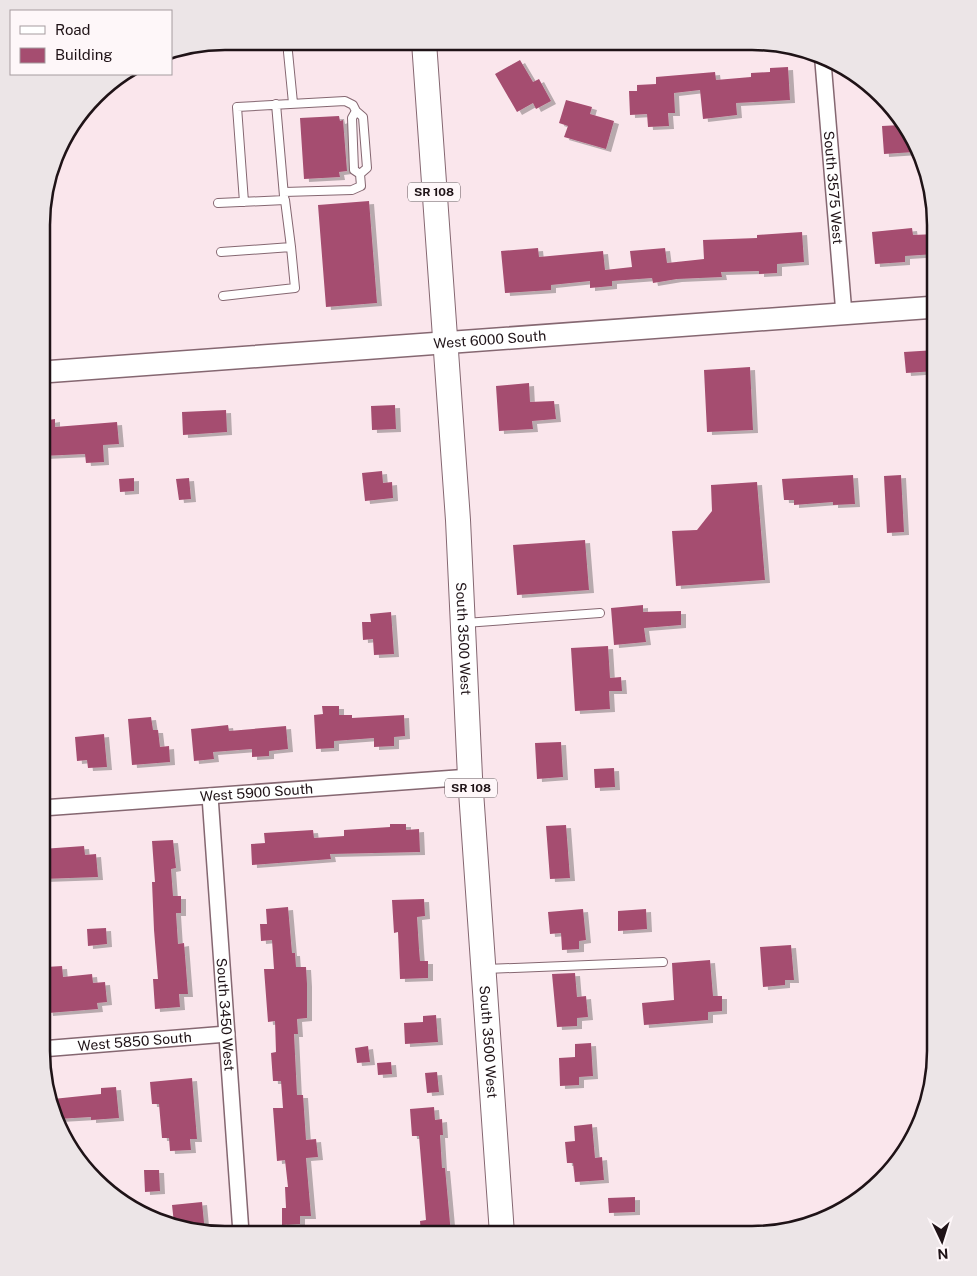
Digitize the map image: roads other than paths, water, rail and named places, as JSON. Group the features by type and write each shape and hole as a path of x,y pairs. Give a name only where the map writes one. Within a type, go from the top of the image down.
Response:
{"main road":[{"name":"South 3500 West","path":"425,50 463,624 470,777 501,1226"}],"street":[{"name":"South 3575 West","path":"823,65 844,314"},
{"name":"West 6000 South","path":"50,371 927,308"},
{"name":"West 5900 South","path":"50,807 470,777"},
{"name":"South 3450 West","path":"210,796 241,1226"},
{"name":"West 5850 South","path":"50,1048 227,1034"}],"lane":[{"path":"288,52 293,103"},
{"path":"244,202 236,107 345,101 353,104 356,111 363,117 367,168 360,174"},
{"path":"223,296 295,288 276,104"},
{"path":"356,111 352,118 354,170 360,174"},
{"path":"218,203 244,202 284,196 352,190 361,186 360,174"},
{"path":"221,252 291,247"},
{"path":"463,624 600,613"},
{"path":"484,969 663,962"}]}
